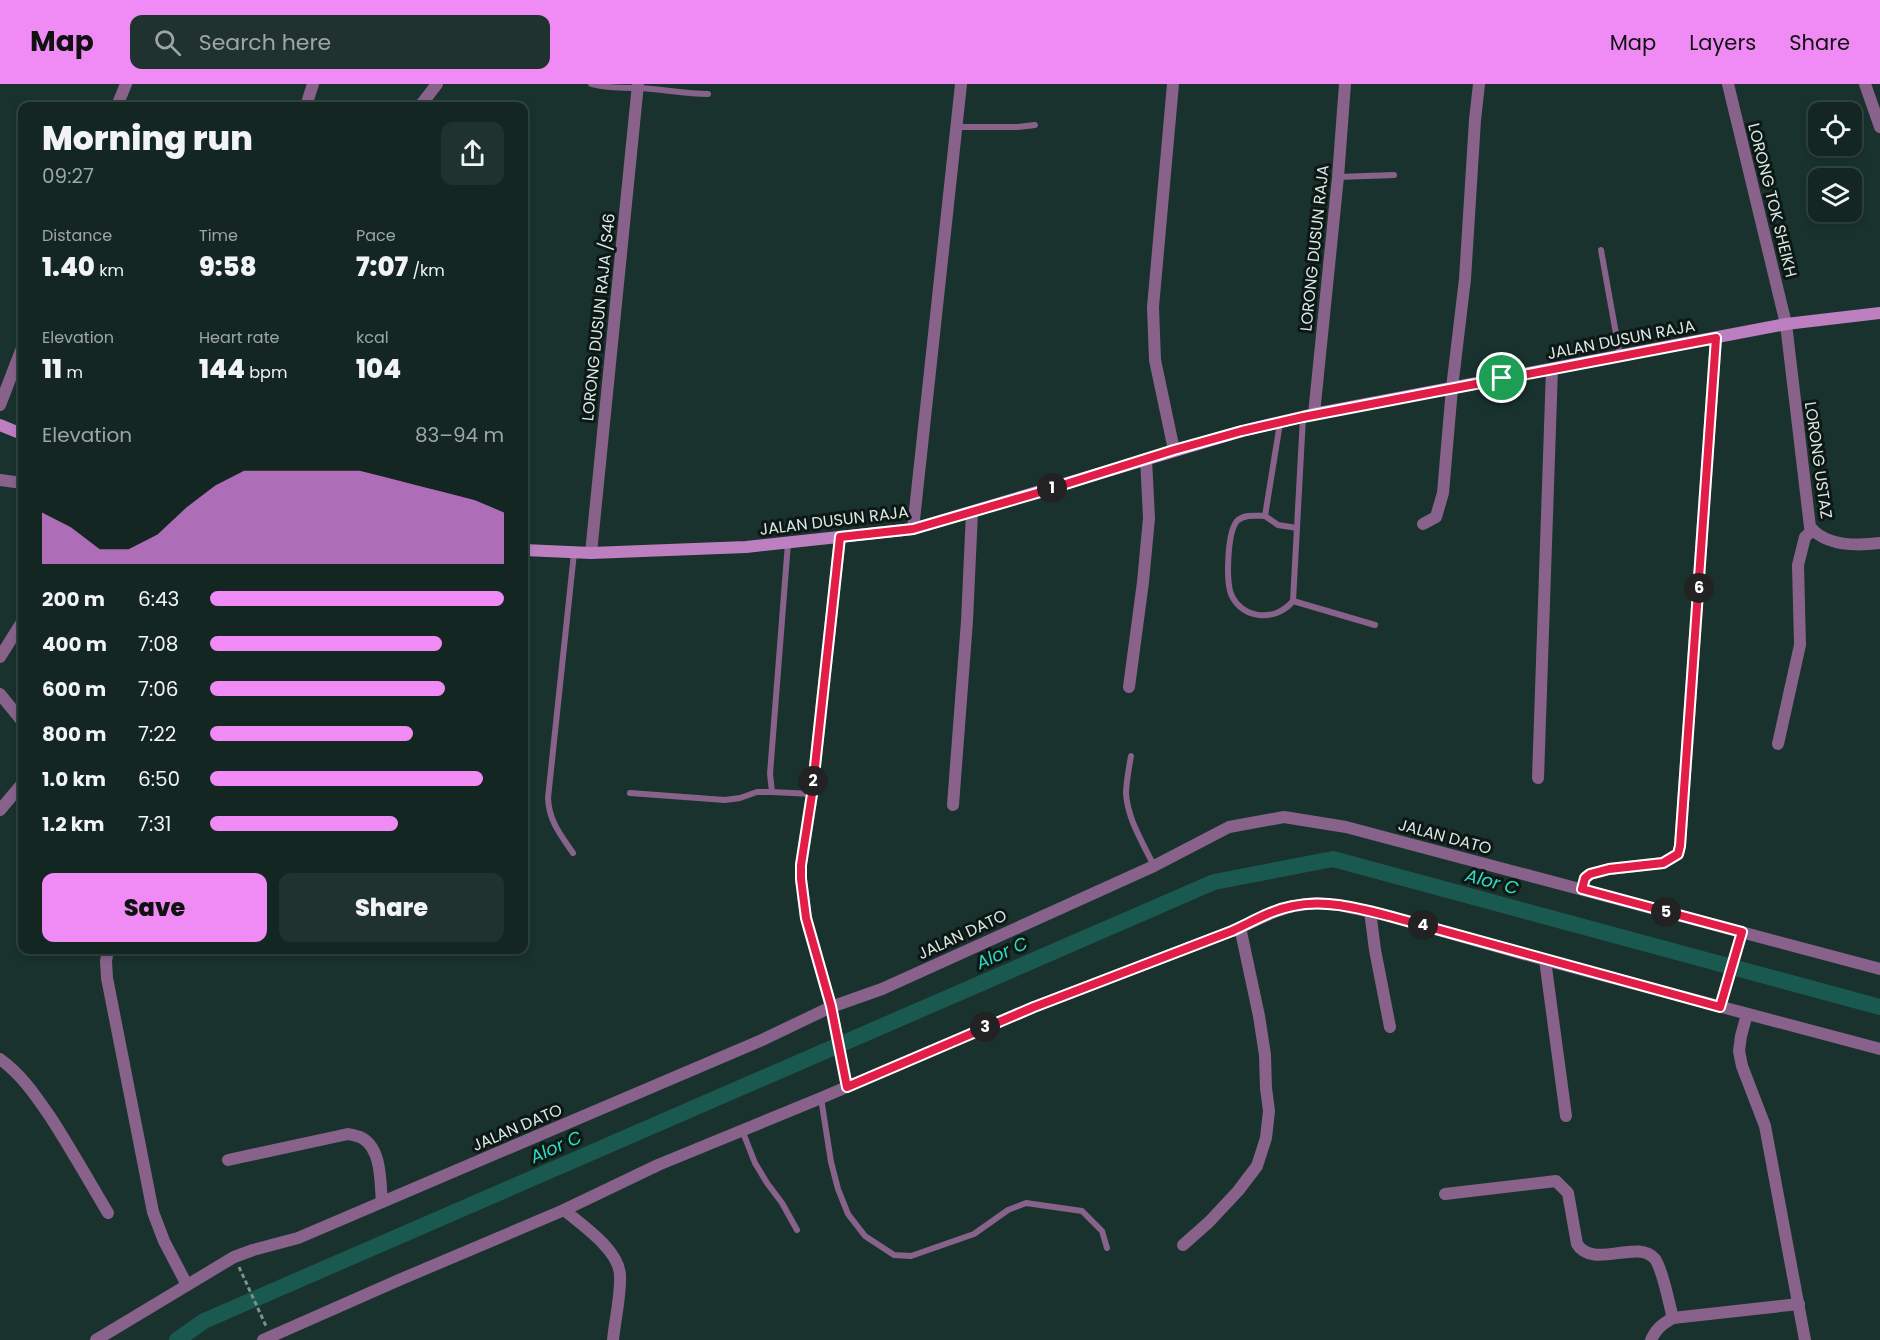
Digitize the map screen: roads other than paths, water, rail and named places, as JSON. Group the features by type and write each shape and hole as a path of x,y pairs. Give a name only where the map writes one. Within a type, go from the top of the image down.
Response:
{"main road":[{"name":"JALAN DUSUN RAJA","path":"528,550 591,553 735,547 913,529 1174,450 1280,422 1786,324 1880,313"},
{"path":"0,425 18,432"}],"street":[{"path":"119,102 126,84"},
{"path":"307,102 313,84"},
{"path":"423,102 437,84"},
{"path":"913,529 961,84"},
{"path":"1173,84 1153,307 1155,360 1174,450"},
{"name":"LORONG DUSUN RAJA","path":"1309,416 1338,177 1345,84"},
{"path":"1423,524 1436,517 1443,493 1465,279 1479,84"},
{"name":"LORONG TOK SHEIKH","path":"1728,84 1786,324"},
{"path":"1865,84 1880,127"},
{"name":"LORONG DUSUN RAJA /S46","path":"591,553 637,86"},
{"name":"LORONG USTAZ","path":"1786,324 1810,527 1824,538 1837,542 1880,543"},
{"path":"1582,889 1585,878 1590,874 1609,869 1663,863 1678,854 1680,846 1716,338"},
{"path":"0,405 18,358"},
{"path":"1538,778 1552,369"},
{"path":"1129,687 1149,518 1146,459"},
{"path":"0,480 18,482"},
{"path":"953,805 967,621 972,512"},
{"path":"1778,744 1800,645 1798,565 1805,537 1813,530"},
{"path":"840,537 801,879 806,918 831,1009 846,1083"},
{"path":"0,657 18,628"},
{"path":"0,694 18,716"},
{"path":"0,810 18,789"},
{"name":"JALAN DATO","path":"96,1340 234,1257 298,1238 882,989 1154,866 1229,827 1284,817 1346,827 1880,969"},
{"path":"263,1340 564,1210 658,1165 821,1098 846,1083 1293,906 1315,903 1370,911 1545,960 1721,1003 1747,1014 1880,1049"},
{"path":"1370,911 1390,1027"},
{"path":"1183,1245 1209,1222 1238,1191 1257,1166 1266,1138 1269,1111 1265,1055 1240,927"},
{"path":"1721,1003 1741,933"},
{"path":"107,954 107,978 153,1212 164,1241 187,1285"},
{"path":"1545,960 1566,1116"},
{"path":"1747,1014 1740,1036 1740,1059 1765,1126 1805,1340"},
{"path":"0,1059 14,1069 32,1089 108,1213"},
{"path":"228,1160 348,1134 361,1137 372,1146 378,1165 382,1202"},
{"path":"1445,1194 1556,1181 1568,1192 1579,1249 1588,1254 1641,1252 1652,1256 1659,1265 1673,1318"},
{"path":"564,1210 600,1240 614,1257 620,1273 613,1340"},
{"path":"1651,1340 1655,1331 1663,1323 1673,1318 1799,1304"}],"lane":[{"path":"591,84 614,88 637,86 708,94"},
{"path":"957,127 1035,125"},
{"path":"1338,177 1394,175"},
{"path":"1602,250 1620,356"},
{"path":"1297,528 1278,525 1265,516 1244,517 1234,524 1229,552 1228,577 1231,594 1239,606 1259,616 1272,616 1281,613 1293,601 1297,528 1309,416"},
{"path":"1265,516 1280,422"},
{"path":"772,792 770,774 788,542"},
{"path":"573,853 553,823 548,811 548,798 574,552"},
{"path":"1293,601 1375,625"},
{"path":"1131,756 1126,793 1129,810 1134,827 1154,866"},
{"path":"630,793 725,800 757,792 812,794"},
{"path":"821,1098 831,1162 848,1214 865,1236 894,1256 911,1256 974,1234 1008,1210 1026,1203 1082,1211 1102,1231 1107,1248"},
{"path":"742,1130 755,1163 797,1230"}],"waterway":[{"name":"Alor C","path":"177,1340 204,1321 1214,882 1333,859 1880,1007"}]}
